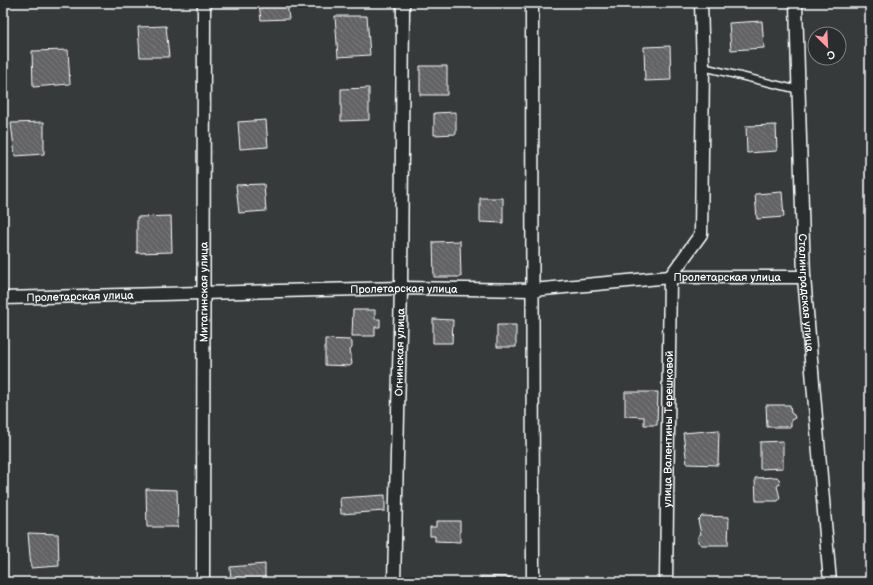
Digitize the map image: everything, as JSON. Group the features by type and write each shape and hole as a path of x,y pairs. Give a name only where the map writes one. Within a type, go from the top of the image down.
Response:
{"street":[{"name":"Митагинская улица","path":"203,582 204,3"},
{"name":"Огнинская улица","path":"394,582 401,288 403,3"},
{"path":"532,3 533,582"},
{"path":"670,277 701,234 703,67 701,3"},
{"name":"Сталинградская улица","path":"796,3 804,277 830,582"},
{"name":"Пролетарская улица","path":"3,298 401,288 533,290 670,277 804,277"},
{"name":"улица Валентины Терешковой","path":"666,582 670,277"}],"lane":[{"path":"703,67 799,90"}],"building":[{"path":"259,3 287,3 289,19 261,20"},
{"path":"335,16 367,16 370,55 338,57"},
{"path":"762,21 764,48 731,50 729,23"},
{"path":"166,26 169,57 140,57 138,27"},
{"path":"670,46 671,80 645,81 644,47"},
{"path":"68,50 70,84 33,87 32,51"},
{"path":"420,66 447,66 447,95 420,95"},
{"path":"369,88 369,120 341,121 341,89"},
{"path":"456,112 456,134 434,135 434,113"},
{"path":"266,120 268,147 240,149 238,122"},
{"path":"44,122 44,154 15,156 11,123"},
{"path":"776,125 777,151 747,153 746,126"},
{"path":"264,184 266,211 239,213 236,185"},
{"path":"782,192 784,217 757,219 755,194"},
{"path":"480,198 503,198 503,223 480,222"},
{"path":"171,216 172,252 137,253 137,217"},
{"path":"460,241 461,277 434,277 433,242"},
{"path":"353,310 375,310 375,319 380,319 380,327 375,327 375,336 352,336"},
{"path":"433,319 453,320 452,343 433,343"},
{"path":"497,325 516,325 516,347 497,347"},
{"path":"325,339 350,340 352,342 352,348 350,350 352,364 350,366 325,365"},
{"path":"625,392 658,392 657,425 644,425 644,417 625,416"},
{"path":"766,405 790,405 791,413 795,418 791,420 791,427 767,427"},
{"path":"719,430 718,465 687,464 683,433"},
{"path":"783,441 783,468 760,469 760,442"},
{"path":"777,477 780,484 777,486 780,498 778,501 756,501 755,478"},
{"path":"146,489 177,490 178,527 147,527"},
{"path":"385,495 385,511 341,514 340,498"},
{"path":"702,516 729,517 728,545 702,545 698,542 698,536 701,534 698,520"},
{"path":"436,521 460,521 460,542 435,541 435,536 430,536 430,527 436,527"},
{"path":"28,533 58,534 59,566 31,568"},
{"path":"265,564 265,582 231,582 230,567"},
{"path":"481,576 510,577 510,582 481,582"}]}
